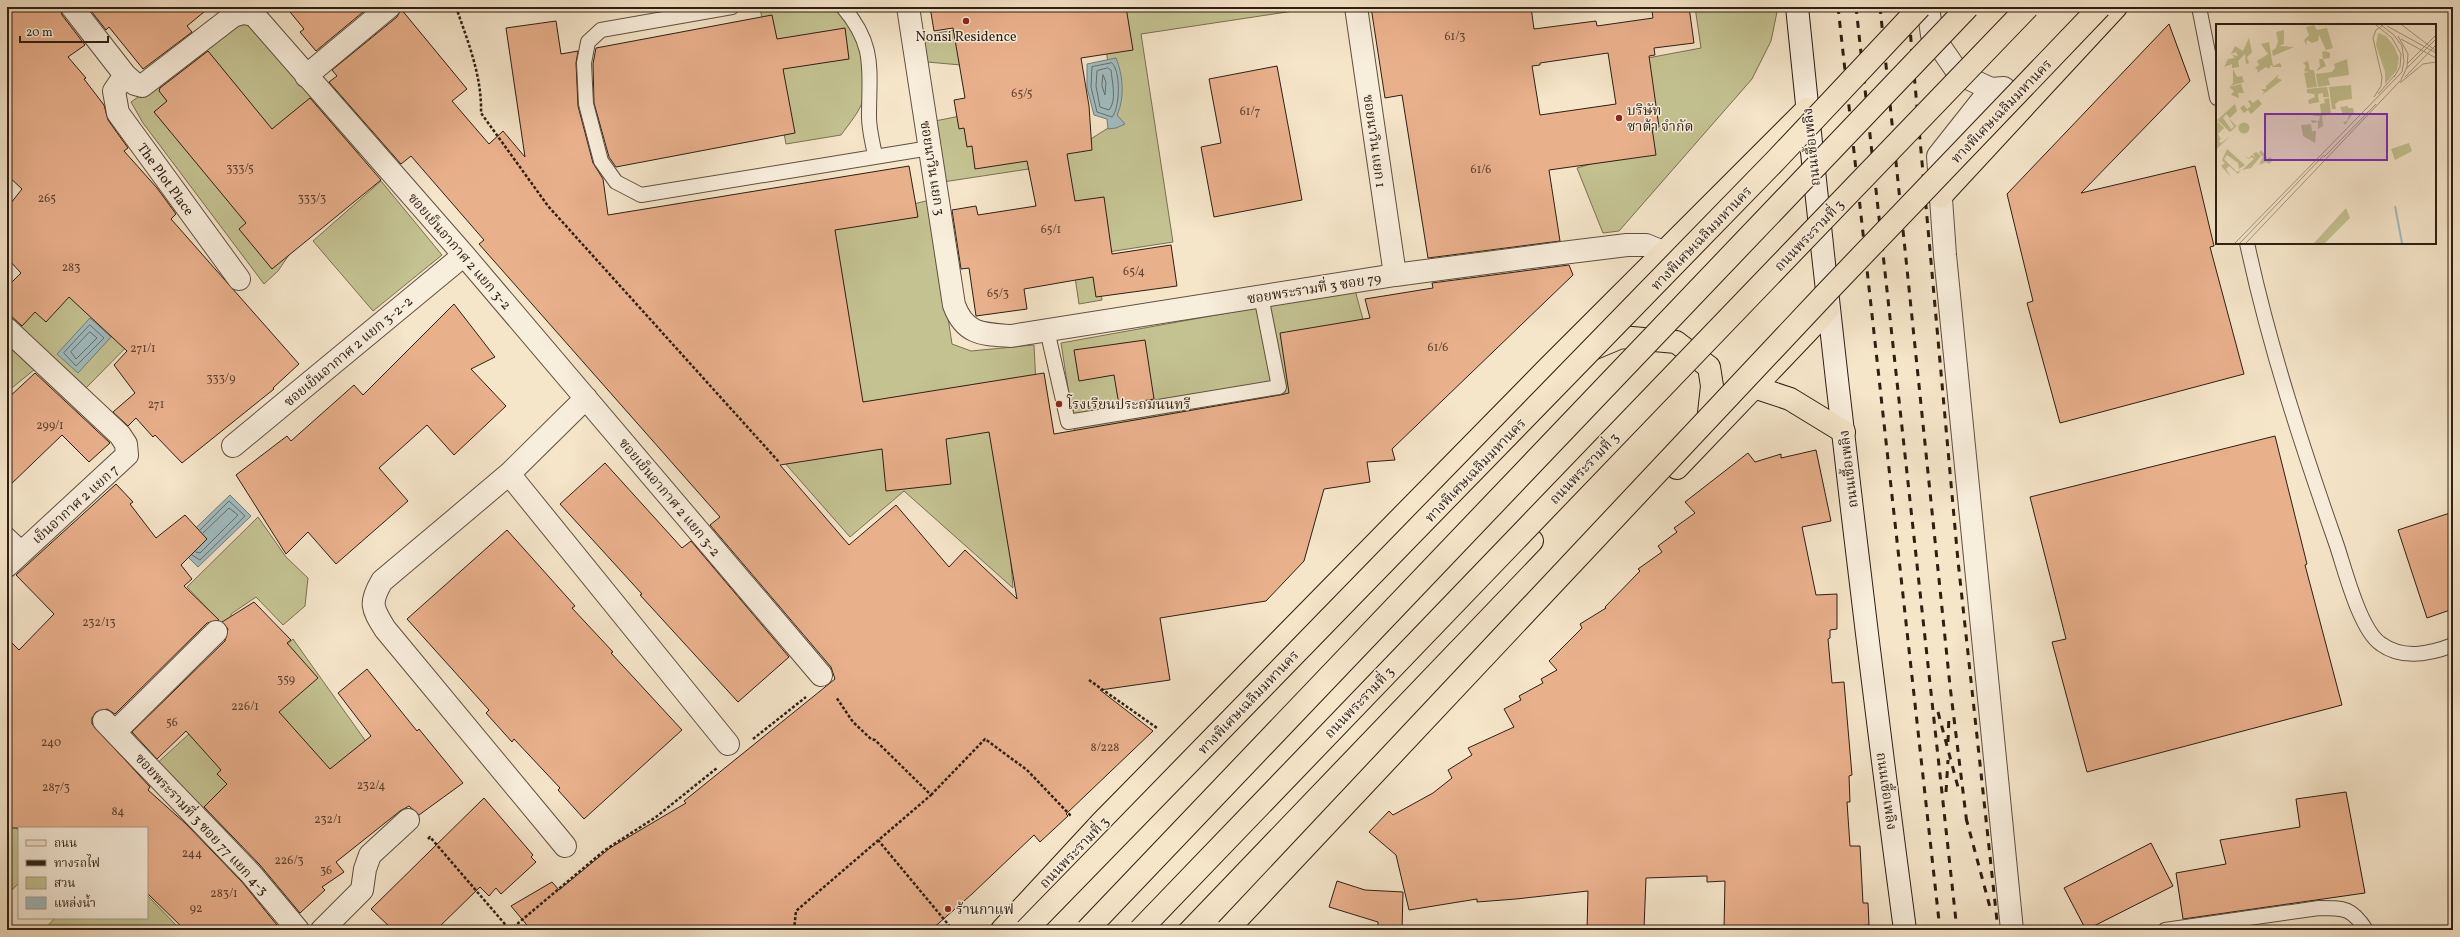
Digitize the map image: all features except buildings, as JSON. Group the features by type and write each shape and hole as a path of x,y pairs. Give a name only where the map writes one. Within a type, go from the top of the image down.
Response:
{"main road":[{"name":"ทางพิเศษเฉลิมมหานคร","path":"1026,930 1766,171 1920,7"},
{"path":"1087,930 1968,7"},
{"path":"1080,930 1499,508 1978,7"},
{"name":"ถนนพระรามที่ 3","path":"1140,930 2028,7"},
{"name":"ถนนพระรามที่ 3","path":"1159,930 2041,7"},
{"name":"ทางพิเศษเฉลิมมหานคร","path":"1227,930 1817,303 2100,7"},
{"path":"1940,197 2116,7"},
{"name":"ถนนพระรามที่ 3","path":"1002,930 1102,822 1547,369 1807,109"},
{"path":"1239,930 1828,310"},
{"path":"1547,369 1621,337 1676,342 1709,367 1712,386 1707,436"},
{"path":"1754,387 1790,399 1844,432"}],"street":[{"name":"ซอยเย็นอากาศ 2 แยก 3-2","path":"72,7 125,75 135,84 142,86 233,16 243,13 254,15 464,255 823,678"},
{"path":"306,76 389,7"},
{"name":"ซอยนาวิน แยก 3","path":"908,7 954,305 966,327"},
{"name":"ซอยนาวิน แยก 1","path":"1356,7 1395,275"},
{"name":"ถนนเชื้อเพลิง","path":"1797,7 1828,310 1844,432 1875,702 1905,930"},
{"path":"1928,7 1932,35 1958,74 1991,88 2041,88"},
{"name":"The Plot Place","path":"125,75 114,92 118,113 239,279"},
{"path":"1991,88 1938,156 1940,197 2012,930"},
{"name":"ซอยพระรามที่ 3 ซอย 79","path":"966,327 975,332 1011,336 1395,275 1627,246 1646,246 1663,252"},
{"name":"ซอยเย็นอากาศ 2 แยก 3-2-2","path":"233,446 464,255"},
{"name":"เย็นอากาศ 2 แยก 7","path":"7,329 52,369 120,435 126,444 127,455 7,566"},
{"path":"564,846 385,629 375,612 373,595 382,581 509,474 586,398"},
{"path":"509,474 733,750"},
{"name":"ซอยพระรามที่ 3 ซอย 77 แยก 4-3","path":"216,632 109,727 252,874 298,930"},
{"path":"322,930 362,890 365,869 370,855 408,820"}],"lane":[{"path":"732,7 601,30 588,42 584,63 586,104 601,161 616,182 641,195 930,148"},
{"path":"843,7 858,24 866,45 870,74 869,119 875,156"},
{"path":"2199,7 2216,93"},
{"path":"2247,244 2293,419 2360,613 2380,644 2402,654 2435,652 2453,645"},
{"path":"1047,330 1068,422 1279,387 1261,296"},
{"path":"7,534 24,550"},
{"path":"2165,930 2319,908 2339,908 2357,915 2366,930"}],"path":[{"path":"456,7 478,71 481,96 481,114 548,206 779,462"},
{"path":"424,843 430,837 510,930 605,850 656,817 733,750 823,678 853,722 871,739 875,740 931,795"},
{"path":"1089,680 1162,732"},
{"path":"794,930 796,911 931,795 985,739 1027,770 1072,817"},
{"path":"878,840 952,929"}],"green space":[{"path":"827,7 848,21 859,44 863,57 865,83 863,101 855,116 841,135 786,144 760,8"},
{"path":"1100,7 1320,7 1141,34 1173,242 1095,254 1102,300 1079,304 1072,257 1068,163 943,182 935,121 965,115 1086,142 1116,123 1104,33 1017,70 927,62 924,35"},
{"path":"1695,7 1778,7 1771,41 1752,79 1619,231 1603,233 1577,168 1648,147 1637,60 1701,48"},
{"path":"248,18 359,152 278,271 264,284 143,123 131,102"},
{"path":"381,181 442,255 373,311 313,241"},
{"path":"930,200 952,344 971,351 1034,345 1036,385 1000,430 1013,588 904,491 850,537 768,444 721,226 901,207"},
{"path":"114,238 149,324 86,388 14,322"},
{"path":"1355,290 1375,364 1312,395 1075,433 1061,343"},
{"path":"7,343 35,369 7,392"},
{"path":"258,517 286,557 308,578 305,606 283,625 256,597 231,614 230,624 225,627 187,587"},
{"path":"293,639 367,743 238,849 154,766"},
{"path":"7,818 18,830 18,884 7,895"},
{"path":"148,896 176,925 171,930 44,930 54,919 148,919"}],"water":[{"path":"1116,58 1122,79 1122,94 1120,108 1117,115 1125,124 1116,128 1108,129 1107,119 1094,115 1087,88 1087,64"},
{"path":"90,318 111,337 78,373 57,354"},
{"path":"230,495 251,516 198,567 177,546"}],"railway":[{"path":"1838,7 1940,930"},
{"path":"1856,7 1957,930"},
{"path":"1880,7 1950,686 1967,824"},
{"path":"1908,7 1958,561 1998,930"},
{"path":"1938,712 1959,791"},
{"path":"1948,742 1949,714"},
{"path":"1946,792 1948,760"},
{"path":"1966,818 1991,911"}],"place":[{"name":"Nonsi Residence","path":"966,21"},
{"name":"บริษัท ซาต้า จำกัด","path":"1619,118"},
{"name":"โรงเรียนประถมนนทรี","path":"1059,404"},
{"name":"ร้านกาแฟ","path":"948,909"}]}
